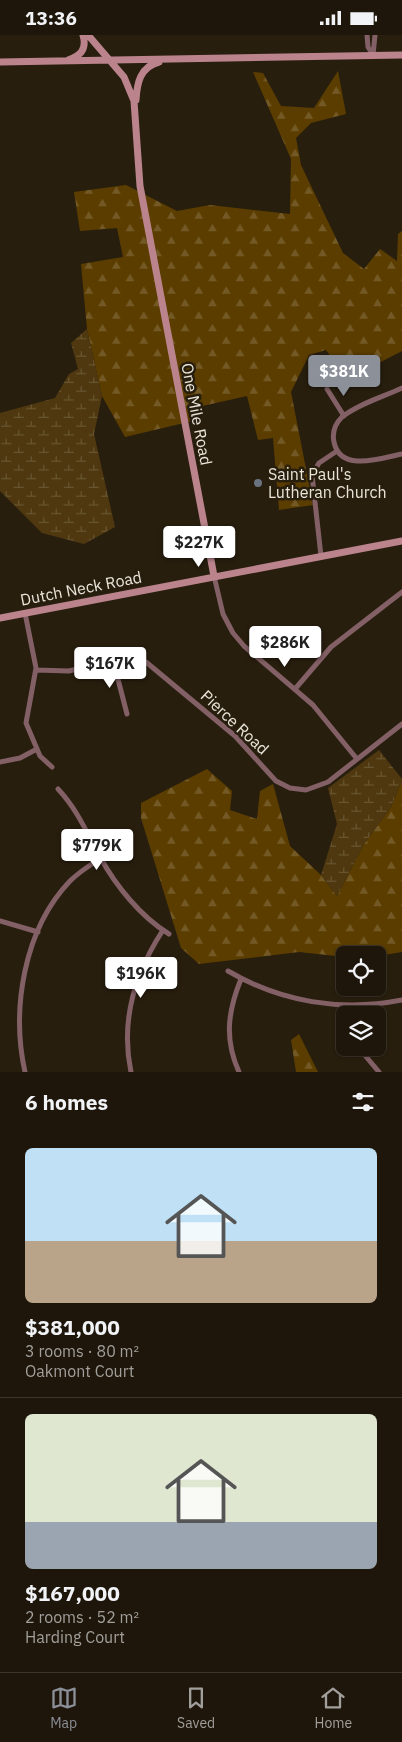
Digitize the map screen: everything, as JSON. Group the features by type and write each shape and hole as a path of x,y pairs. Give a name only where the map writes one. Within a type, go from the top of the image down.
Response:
{"street":[{"path":"64,62 81,54 85,46 83,35"},
{"name":"One Mile Road","path":"88,35 128,84 135,108 140,186 214,576 223,614 233,633 244,646 321,713 357,759"},
{"path":"367,35 368,47 373,55"},
{"path":"373,55 375,35"},
{"path":"0,62 402,55"},
{"path":"135,108 137,84 142,73 150,65 167,60"},
{"path":"402,388 344,415 337,423 333,434 337,451 345,458 358,461 402,454"},
{"path":"327,389 344,415"},
{"path":"322,556 312,475 319,463 337,451"},
{"name":"Dutch Neck Road","path":"0,617 402,541"},
{"path":"295,689 331,647 402,592"},
{"path":"25,613 36,662 26,723 44,762 52,767"},
{"name":"Pierce Road","path":"36,671 69,671 113,660 134,658 152,665 235,736 271,776 283,785 298,789 315,788 328,782 402,724"},
{"path":"113,660 127,714"},
{"path":"0,762 20,759 37,749"},
{"path":"58,789 74,807 101,858 128,897 163,930 170,934"},
{"path":"25,1072 20,1033 21,998 27,965 38,932 63,889 79,873 101,858"},
{"path":"0,921 38,932"},
{"path":"132,1072 128,1043 131,997 143,964 163,930"},
{"path":"228,971 262,988 294,998 350,1006 402,1000"},
{"path":"239,1072 231,1052 228,1022 232,1003 241,979"},
{"path":"366,1056 379,1072"}],"green space":[{"path":"338,71 346,114 311,123 296,138 301,165 343,253 364,269 380,249 397,261 398,234 402,231 402,351 367,369 338,367 326,350 309,355 291,392 313,505 279,510 273,438 258,440 247,396 198,407 201,419 125,437 102,396 87,329 81,264 123,257 117,228 80,231 74,192 126,185 177,211 210,205 290,214 291,159 253,72 263,73 281,106 314,108"},
{"path":"87,329 102,396 94,434 115,527 84,544 42,533 0,491 0,413 55,398 69,374 78,369 71,343"},
{"path":"379,750 402,779 402,785 400,785 391,807 364,844 337,896 321,875 337,824 328,788"},
{"path":"207,769 232,791 230,810 257,819 260,791 273,784 290,846 321,875 337,896 364,844 391,807 400,785 402,785 402,952 386,955 386,946 336,946 336,956 299,952 199,964 181,948 141,818 141,803"},
{"path":"299,1034 318,1072 296,1072 291,1040"}],"place":[{"name":"Saint Paul's Lutheran Church","path":"258,483"}]}
